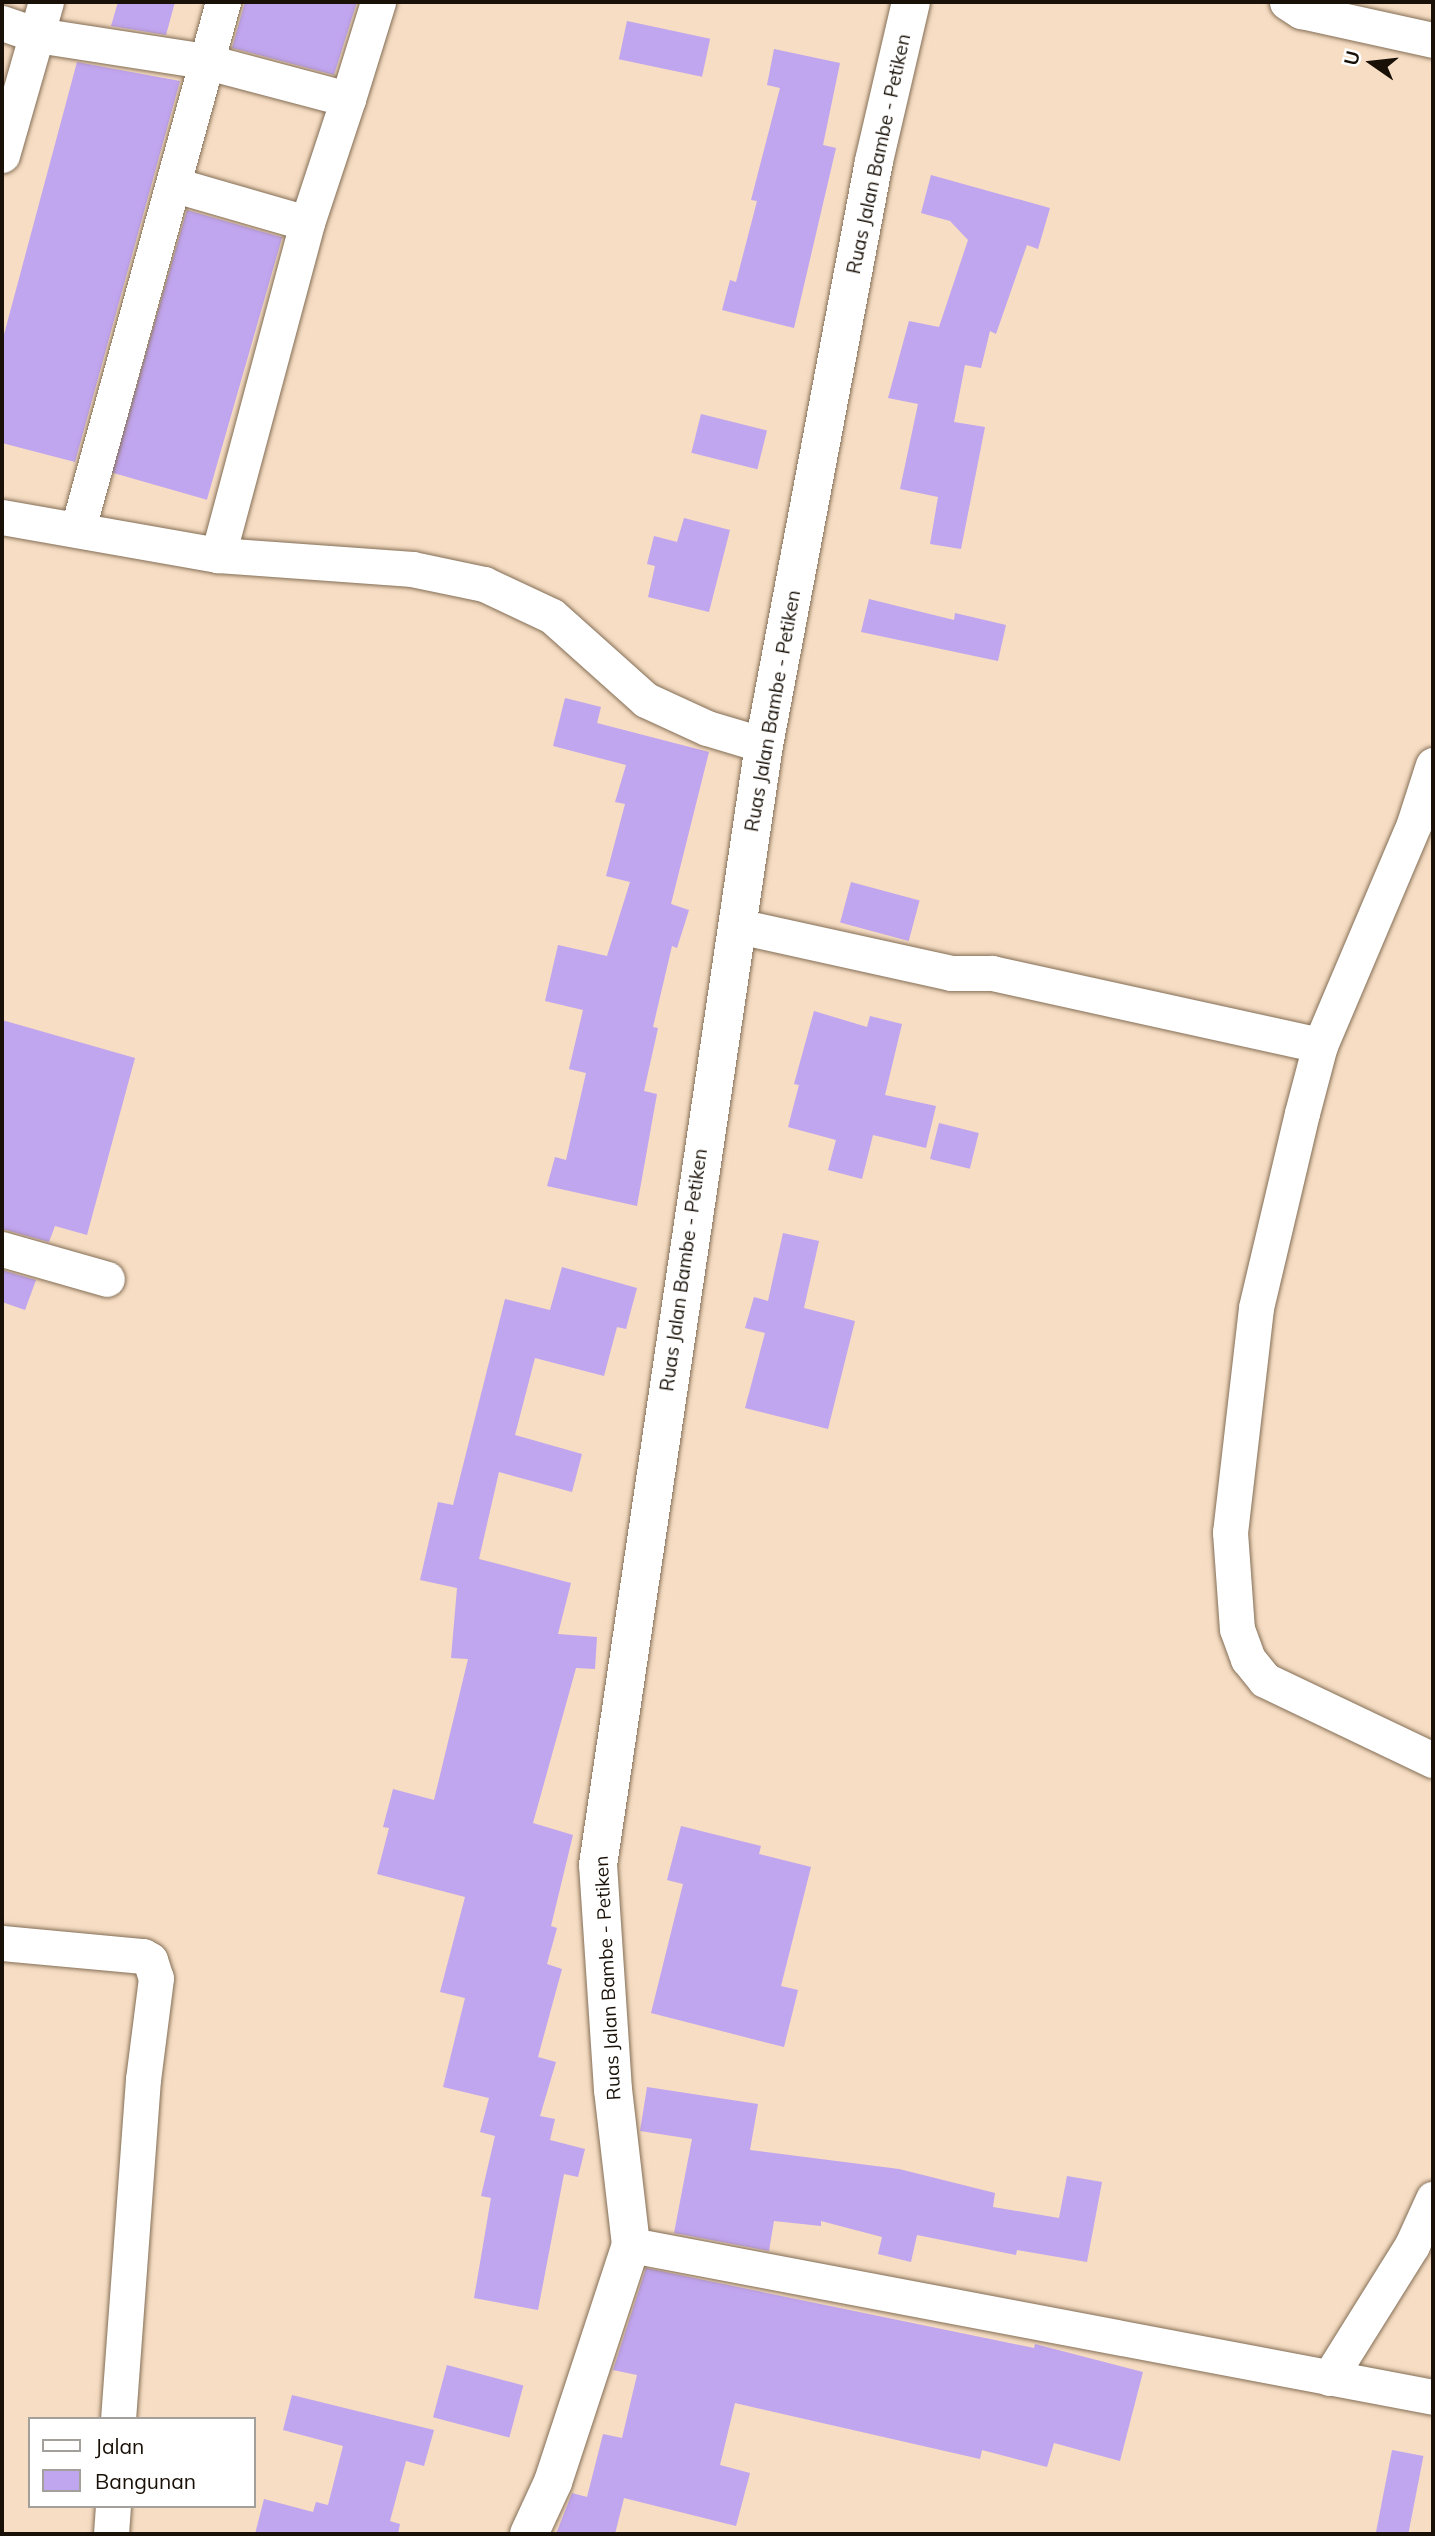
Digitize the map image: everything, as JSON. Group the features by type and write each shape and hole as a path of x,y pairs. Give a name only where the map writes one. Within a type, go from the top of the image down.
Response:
{"main road":[{"name":"Ruas Jalan Bambe - Petiken","path":"529,2534 553,2482 632,2245 612,2090 598,1865 696,1183 764,745 874,161 911,2"}],"street":[{"path":"2,155 46,2"},
{"path":"78,528 175,185 204,61 223,2"},
{"path":"218,555 307,223 378,2"},
{"path":"1286,2 1301,11 1433,40"},
{"path":"2,23 37,35 204,61 348,99"},
{"path":"175,185 307,223"},
{"path":"2,517 78,528 218,555 411,569 484,584 552,616 646,700 707,728 764,745"},
{"path":"1433,765 1414,824 1321,1045 1256,1308 1230,1532 1237,1629 1248,1659 1265,1680 1433,1760"},
{"path":"738,926 951,973 992,973 1321,1045"},
{"path":"2,1249 107,1279"},
{"path":"2,1943 143,1956 150,1960 156,1978 143,2080 118,2417"},
{"path":"1329,2378 1412,2245 1433,2199"},
{"path":"632,2245 1433,2397"},
{"path":"111,2534 113,2508"}],"building":[{"path":"118,2 175,2 166,35 111,26"},
{"path":"245,2 357,2 334,75 232,48"},
{"path":"627,21 710,39 702,77 619,59"},
{"path":"774,49 840,63 823,145 836,148 794,328 722,310 730,280 736,282 757,201 751,200 780,88 767,85"},
{"path":"77,62 180,81 75,462 2,443 2,342"},
{"path":"931,175 1050,208 1038,249 1027,245 996,334 990,331 981,368 965,365 954,422 985,427 961,549 930,544 938,497 900,489 918,404 888,398 909,321 939,327 968,240 950,221 921,213"},
{"path":"187,210 282,237 207,500 112,472"},
{"path":"701,414 767,430 757,469 691,453"},
{"path":"684,518 730,530 709,612 648,597 655,566 647,564 654,536 677,542"},
{"path":"869,599 954,620 955,613 1006,625 998,661 861,632"},
{"path":"565,698 601,707 597,723 709,752 671,904 689,910 677,948 672,946 653,1027 658,1028 644,1091 657,1094 637,1206 547,1186 555,1157 566,1160 586,1073 569,1069 583,1010 545,1001 558,945 607,956 630,882 606,876 625,804 615,802 626,765 553,746"},
{"path":"851,882 920,900 909,941 840,923"},
{"path":"814,1011 867,1027 870,1016 902,1024 885,1095 936,1106 926,1148 873,1135 862,1179 828,1170 836,1140 788,1127 799,1085 794,1084"},
{"path":"2,1020 135,1058 87,1235 55,1226 49,1242 2,1229"},
{"path":"939,1123 979,1133 970,1169 930,1159"},
{"path":"783,1233 819,1241 804,1308 855,1321 828,1429 745,1408 765,1333 745,1328 754,1297 768,1301"},
{"path":"562,1267 637,1288 626,1329 617,1327 604,1376 535,1358 515,1435 582,1454 572,1492 499,1472 479,1559 571,1583 558,1634 597,1637 595,1669 576,1668 533,1823 573,1835 551,1926 557,1928 547,1964 562,1969 538,2057 556,2062 540,2116 555,2119 550,2140 585,2149 578,2177 564,2174 538,2310 474,2298 491,2198 481,2196 495,2136 480,2132 489,2098 443,2087 465,1998 440,1992 465,1897 377,1874 389,1828 383,1827 393,1789 434,1800 468,1659 451,1658 457,1588 420,1580 438,1502 453,1505 505,1299 550,1310"},
{"path":"2,1270 36,1280 25,1310 2,1302"},
{"path":"681,1826 761,1846 759,1854 811,1867 781,1986 798,1990 784,2047 651,2013 683,1884 667,1880"},
{"path":"647,2087 758,2104 750,2150 899,2169 995,2193 993,2207 1059,2218 1067,2176 1102,2182 1087,2262 1017,2250 1016,2255 917,2235 911,2262 878,2254 882,2237 821,2221 821,2226 774,2221 769,2251 674,2233 692,2139 640,2131"},
{"path":"646,2268 1034,2348 1035,2344 1143,2372 1120,2461 1054,2443 1047,2467 982,2450 980,2459 735,2403 720,2465 750,2473 736,2526 624,2498 615,2534 556,2534 572,2493 587,2497 603,2434 622,2438 637,2375 613,2370"},
{"path":"447,2365 523,2385 509,2438 433,2417"},
{"path":"292,2395 434,2430 424,2466 406,2461 390,2521 400,2524 398,2534 255,2534 264,2499 313,2512 316,2502 328,2505 343,2446 283,2430"},
{"path":"1392,2450 1423,2456 1408,2534 1376,2533"}]}
